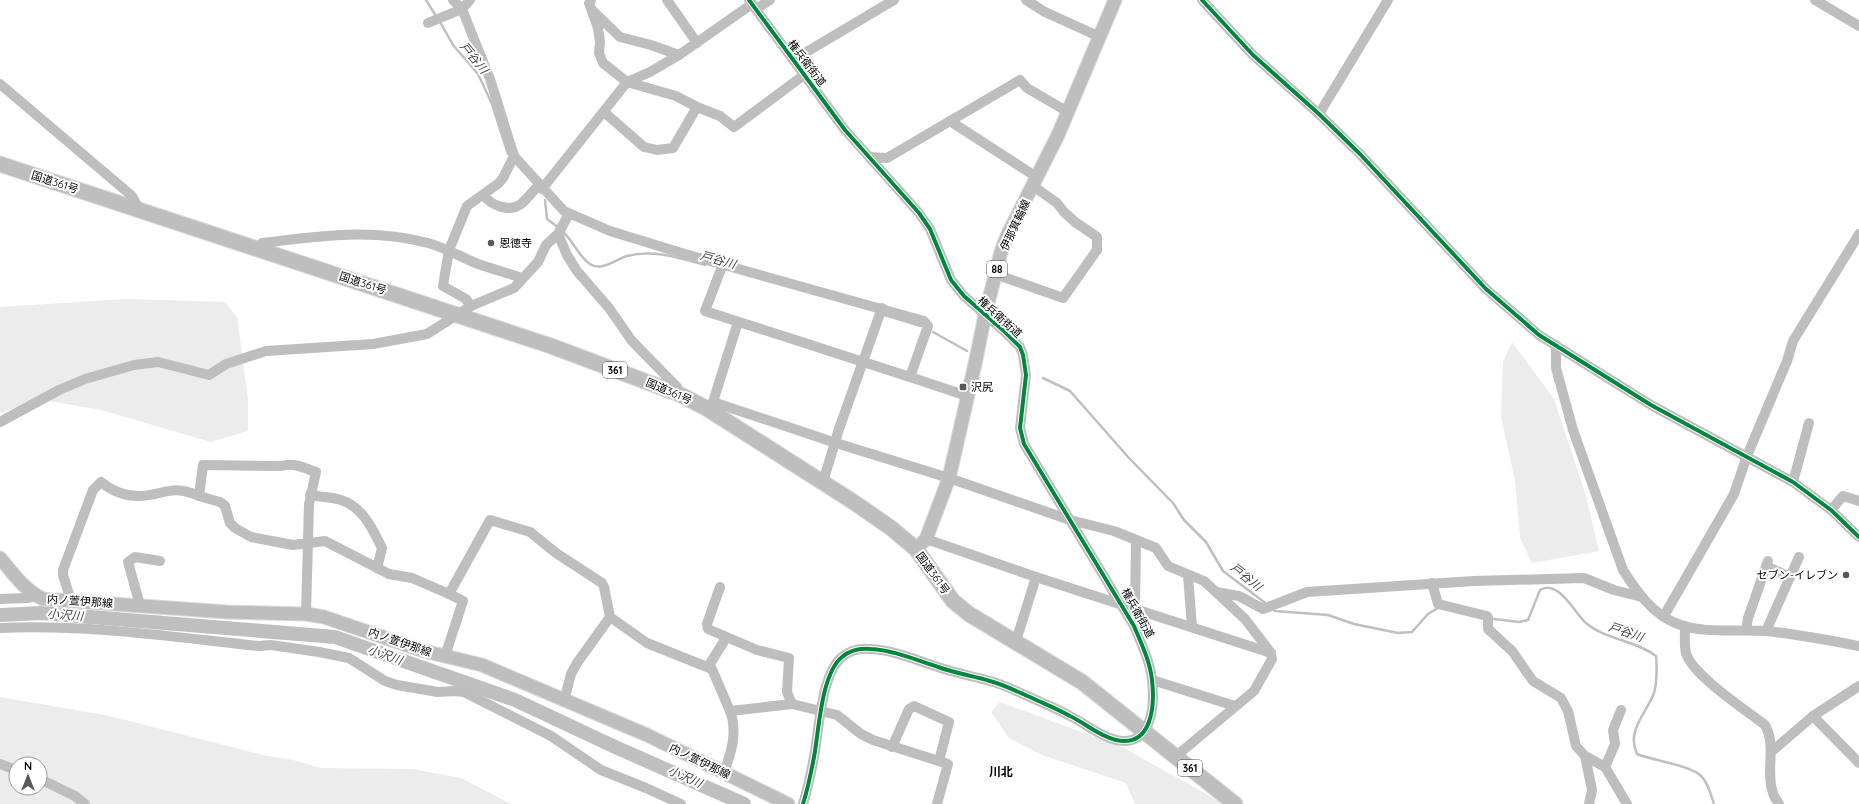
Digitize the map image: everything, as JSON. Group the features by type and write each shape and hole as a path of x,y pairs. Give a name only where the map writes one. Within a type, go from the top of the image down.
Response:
{"highway":[{"name":"国道361号","path":"0,164 551,346 709,405 891,528 921,544 953,601 970,614 1082,682 1144,733 1235,804"}],"main road":[{"name":"伊那箕輪線","path":"921,544 948,478 985,315 1007,236 1035,182 1068,112 1115,0"},
{"name":"内ノ萱伊那線","path":"0,558 22,585 36,596 43,599 227,612 306,614 341,622 424,651 482,666 647,734 788,804"}],"street":[{"path":"453,0 462,9 490,79 514,156 541,187 569,214 610,231 721,267 881,312 924,321 928,326 910,377"},
{"path":"436,21 462,9 470,0"},
{"path":"667,0 697,43"},
{"path":"483,195 488,201 499,207 515,207 521,204 541,187 604,112 627,82 650,72 679,55 752,4 770,0"},
{"path":"793,60 894,0"},
{"path":"1026,0 1045,12 1100,37"},
{"path":"1202,0 1253,55 1319,114 1360,154 1486,289 1539,335 1651,404 1793,482 1831,510 1859,537"},
{"path":"1319,114 1388,0"},
{"path":"1820,1 1859,26"},
{"name":"権兵衛街道","path":"752,4 845,130 919,213 930,229 951,280 964,296 1020,347 1023,355 1026,375 1020,428 1024,444 1119,604 1134,626 1143,646 1152,680 1152,709 1150,722 1144,733"},
{"path":"591,5 620,37 651,45 679,55"},
{"path":"591,5 598,28 600,42 599,53 603,63 627,82 676,96 697,107 720,116 734,127 804,75"},
{"path":"870,157 887,158 1020,80 1027,88 1068,112"},
{"path":"0,84 132,196 139,209"},
{"path":"604,112 644,147 657,150 673,148 697,107"},
{"path":"950,121 1035,182 1075,222 1097,237 1097,250 1063,298 996,274"},
{"path":"471,306 466,299 444,286 449,250 467,206 504,178 514,156"},
{"path":"0,422 59,390 85,379 134,365 158,362 209,375 226,364 266,351 373,344 427,334 471,306 514,288 538,262 546,245 560,230 569,214"},
{"path":"560,230 567,255 577,271 609,308 632,341 678,387 679,394"},
{"path":"256,248 262,243 334,234 378,235 428,243 449,250 477,263 522,278"},
{"path":"1664,616 1734,494 1747,456 1787,361 1793,341 1859,234"},
{"path":"721,267 705,311 967,396"},
{"path":"823,482 839,429 881,312"},
{"path":"738,322 709,405 948,478 1070,520 1114,531 1156,548 1168,566 1204,581 1245,619 1271,653 1272,659 1254,691 1175,757"},
{"path":"1556,345 1556,368 1573,430 1623,570 1642,597 1652,608 1678,624 1699,629 1766,632 1859,646"},
{"path":"1793,482 1809,423"},
{"path":"198,496 203,465 281,466 295,464 316,472 310,495 306,614"},
{"path":"71,601 63,575 63,570 93,490 101,482 112,490 138,496 171,490 190,492 198,496 220,502 225,506 230,523 235,528 251,537 285,544 325,541 355,555 389,574 419,580 463,601 445,656"},
{"path":"310,495 341,500 349,503 367,519 382,548 377,568"},
{"path":"1831,510 1843,496 1859,501"},
{"path":"449,594 490,520 530,532 556,553 602,583 610,617 647,643 708,667 715,672 733,719 733,742 724,773"},
{"path":"1135,609 1136,540"},
{"path":"921,544 1036,577 1271,653"},
{"path":"140,605 128,562 135,557 160,561"},
{"path":"1766,632 1799,557"},
{"path":"1746,630 1748,618 1767,563 1790,577"},
{"path":"1188,575 1192,627"},
{"path":"1016,641 1036,577"},
{"path":"1216,592 1239,596 1255,606 1270,607 1307,592 1432,583 1584,578 1614,590 1642,597"},
{"path":"1432,583 1438,604 1486,616 1488,618 1488,629 1512,651 1533,681 1561,698 1568,711 1576,746 1585,756 1605,767 1627,804"},
{"path":"720,587 707,624 710,631 757,650 789,658 787,692 792,704"},
{"path":"0,599 28,598 36,596"},
{"path":"564,701 571,674 610,617"},
{"path":"1685,626 1686,653 1692,665 1709,681 1765,725 1770,734 1770,773 1773,793 1780,804"},
{"path":"0,628 37,627 141,634 259,646 271,645 349,658 385,681 438,692 464,692 479,698 551,736 601,770 681,804"},
{"path":"708,667 726,638"},
{"path":"804,804 810,779 820,712 830,676 839,660 853,651 870,648 881,650 949,671 992,681 1071,716 1104,736 1117,740 1130,740 1144,733"},
{"path":"1152,680 1235,706"},
{"path":"1771,752 1813,716 1859,686"},
{"path":"730,711 792,704 837,716 861,734 892,747 948,764 937,804"},
{"path":"892,747 909,709 914,706 948,722 939,762"},
{"path":"1605,767 1615,744 1613,730 1622,710"},
{"path":"1813,716 1859,763"},
{"path":"1585,756 1592,790 1589,804"},
{"path":"48,783 75,796 85,804"}],"shaded area":[{"path":"126,299 225,302 237,317 248,399 248,431 211,442 101,410 43,400 0,413 0,307"},
{"path":"1512,342 1554,399 1585,492 1599,551 1532,563 1520,538 1515,481 1501,417 1503,362"},
{"path":"0,697 110,716 267,756 293,760 321,768 413,769 461,778 511,804 0,804"},
{"path":"1000,702 1122,747 1224,804 1135,804 1126,783 1042,755 1009,738 991,712"}],"waterway":[{"name":"戸谷川","path":"426,0 436,16"},
{"name":"戸谷川","path":"439,20 453,45 478,74 492,104 508,154"},
{"name":"戸谷川","path":"545,200 547,219 559,228"},
{"name":"戸谷川","path":"562,231 582,257 594,266 604,266 627,256 647,253 666,255 705,265"},
{"name":"戸谷川","path":"881,314 921,326"},
{"name":"戸谷川","path":"933,332 967,351"},
{"name":"戸谷川","path":"1043,378 1070,391 1129,458 1173,503 1184,520 1206,542 1223,571 1268,605"},
{"name":"戸谷川","path":"1494,619 1519,622 1528,620 1540,590 1547,588 1553,589 1560,593 1582,619 1594,629 1611,637 1639,646 1656,656 1656,684 1654,693 1635,730 1634,746 1637,754 1696,772 1706,782 1714,804"},
{"path":"40,604 42,613"},
{"name":"戸谷川","path":"1271,608 1275,611 1328,615 1354,624 1398,633 1412,632 1428,614 1438,608"},
{"name":"小沢川","path":"0,615 42,613 335,637 515,700 613,746 744,804"}],"cycle path":[{"path":"749,0 845,130 919,213 930,229 951,280 964,296 1020,347 1023,355 1026,375 1020,428 1024,444 1134,626 1145,652 1153,690 1153,701 1149,723 1144,731 1137,738 1128,741 1116,740 1104,736 1056,709 996,683 951,671 888,651 867,649 852,651 842,657 835,665 829,676 822,704 813,763 803,804"},
{"path":"1202,0 1253,55 1319,114 1360,154 1486,289 1539,335 1651,405 1793,482 1831,510 1859,537"}],"place":[{"name":"恩徳寺","path":"491,243"},
{"name":"沢尻","path":"963,387"},
{"name":"セブン-イレブン","path":"1846,575"}],"district":[{"name":"川北","path":"1001,772"}]}
